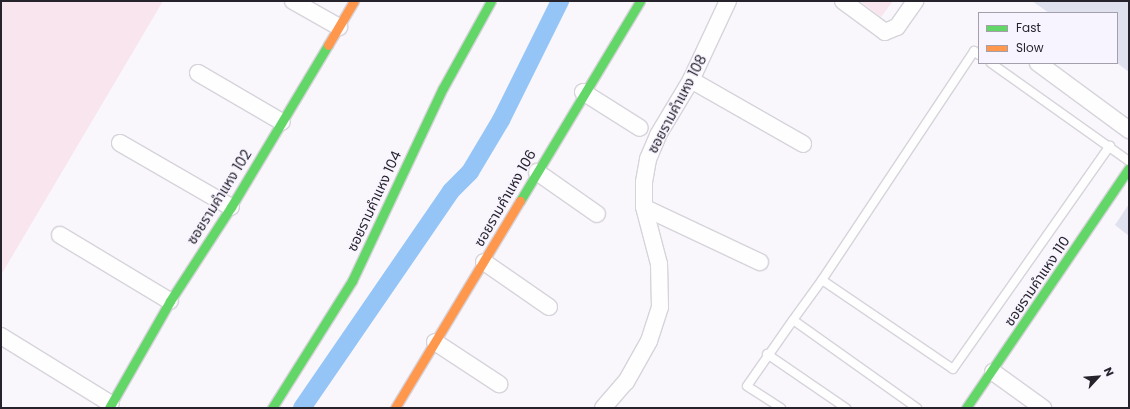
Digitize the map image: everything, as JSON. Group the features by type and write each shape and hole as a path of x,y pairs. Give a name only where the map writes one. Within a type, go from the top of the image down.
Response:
{"street":[{"path":"293,1 339,27"},
{"name":"ซอยรามคําแหง 102","path":"110,406 170,301 231,207 354,1"},
{"name":"ซอยรามคําแหง 104","path":"272,408 352,281 443,88 491,1"},
{"name":"ซอยรามคําแหง 106","path":"394,408 484,262 583,92 640,1"},
{"name":"ซอยรามคำแหง 108","path":"603,408 626,382 649,341 660,307 659,264 645,208 644,182 648,159 658,135 691,80 728,1"},
{"path":"843,1 885,32 897,27 915,1"},
{"path":"1039,64 1129,130"},
{"path":"198,73 282,122"},
{"path":"691,80 803,144"},
{"path":"583,92 640,128"},
{"path":"120,143 231,207"},
{"name":"ซอยรามคำแหง 110","path":"966,408 993,372 1129,168"},
{"path":"537,172 597,214"},
{"path":"645,208 760,262"},
{"path":"60,235 170,301"},
{"path":"484,262 549,307"},
{"path":"1,336 110,406"},
{"path":"435,342 499,384"},
{"path":"993,372 1043,408"}],"lane":[{"path":"781,408 747,386 767,354 822,280 974,51 978,53"},
{"path":"992,64 1110,146 1129,161"},
{"path":"822,280 953,370 1110,146"},
{"path":"793,320 917,408"},
{"path":"767,354 846,408"}],"shaded area":[{"path":"1,1 163,1 1,275"},
{"path":"860,1 893,1 881,17"}],"building":[{"path":"1032,1 1129,1 1129,72 1118,64 1118,12 1048,12"},
{"path":"1129,204 1129,236 1115,225"}],"waterway":[{"path":"302,408 451,191 470,172 501,120 560,1"}],"traffic: fast":[{"path":"272,408 352,281 443,88 491,1"},
{"path":"520,201 640,1"},
{"path":"109,408 170,301 231,207 328,45"},
{"path":"966,408 1129,168"}],"traffic: slow":[{"path":"328,45 354,1"},
{"path":"395,408 520,201"}]}
